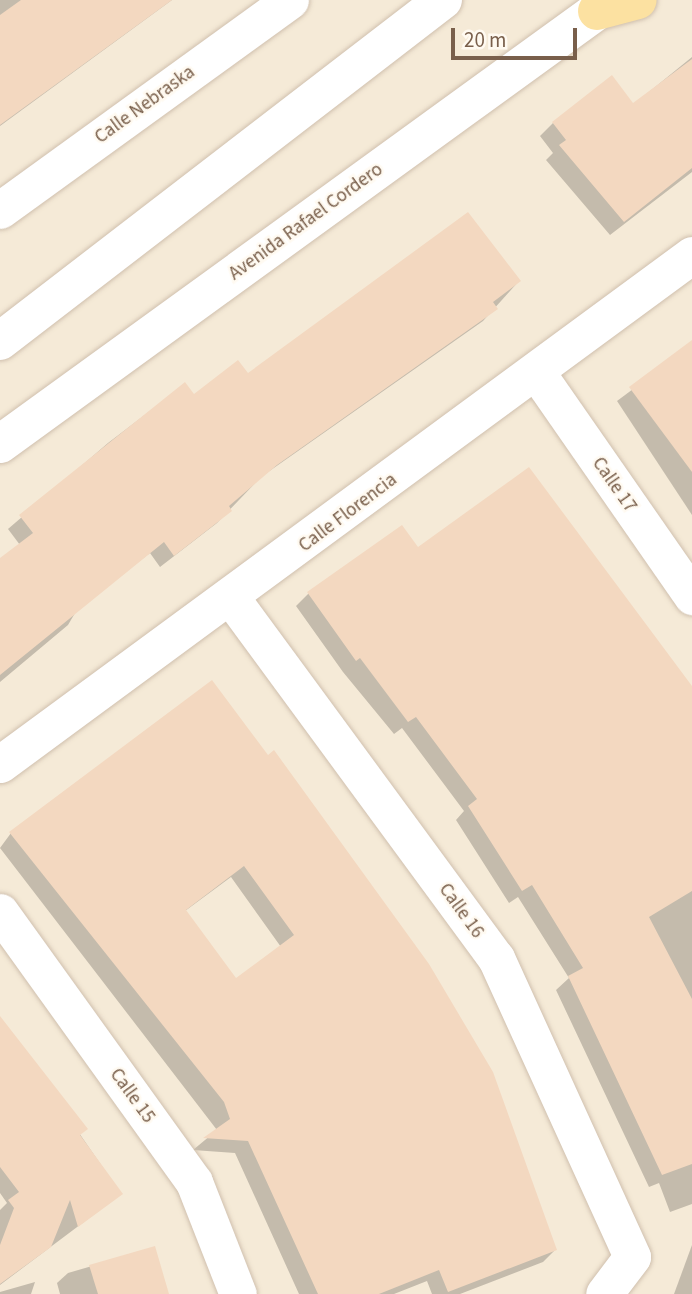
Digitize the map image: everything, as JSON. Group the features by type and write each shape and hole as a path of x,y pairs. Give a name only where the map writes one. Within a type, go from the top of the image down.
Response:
{"main road":[{"path":"0,341 443,0"},
{"path":"605,5 638,0"},
{"name":"Avenida Rafael Cordero","path":"0,444 605,5"}],"street":[{"name":"Calle Nebraska","path":"0,210 290,0"},
{"name":"Calle Florencia","path":"0,764 232,599 692,255"},
{"name":"Calle 17","path":"537,373 692,596"},
{"name":"Calle 16","path":"232,599 496,958 632,1257 604,1294"},
{"name":"Calle 15","path":"0,912 194,1182 238,1294"}],"shaded area":[{"path":"0,0 692,0 692,1294 0,1294"}],"building":[{"path":"21,0 172,0 0,125 0,15"},
{"path":"692,59 692,168 624,222 559,145 566,140 552,122 612,75 633,103"},
{"path":"468,212 521,281 493,302 498,309 277,465 229,506 232,511 174,556 164,542 0,675 0,558 33,533 19,515 185,382 194,394 238,360 248,373"},
{"path":"692,340 692,472 629,387"},
{"path":"529,467 692,686 692,891 649,917 692,999 692,1164 662,1175 568,976 583,968 532,885 522,891 468,806 477,799 416,717 408,722 360,658 356,661 307,592 402,525 418,547"},
{"path":"212,680 268,755 274,750 429,964 493,1072 557,1250 448,1292 439,1270 379,1294 318,1294 248,1141 203,1138 230,1119 224,1102 9,832","holes":["244,866 294,935 236,978 186,910"]},
{"path":"0,1016 88,1129 80,1135 123,1194 78,1227 70,1200 51,1247 0,1284 0,1245 14,1208 8,1200 19,1192 0,1167"},
{"path":"155,1246 169,1294 98,1294 89,1265"}]}
